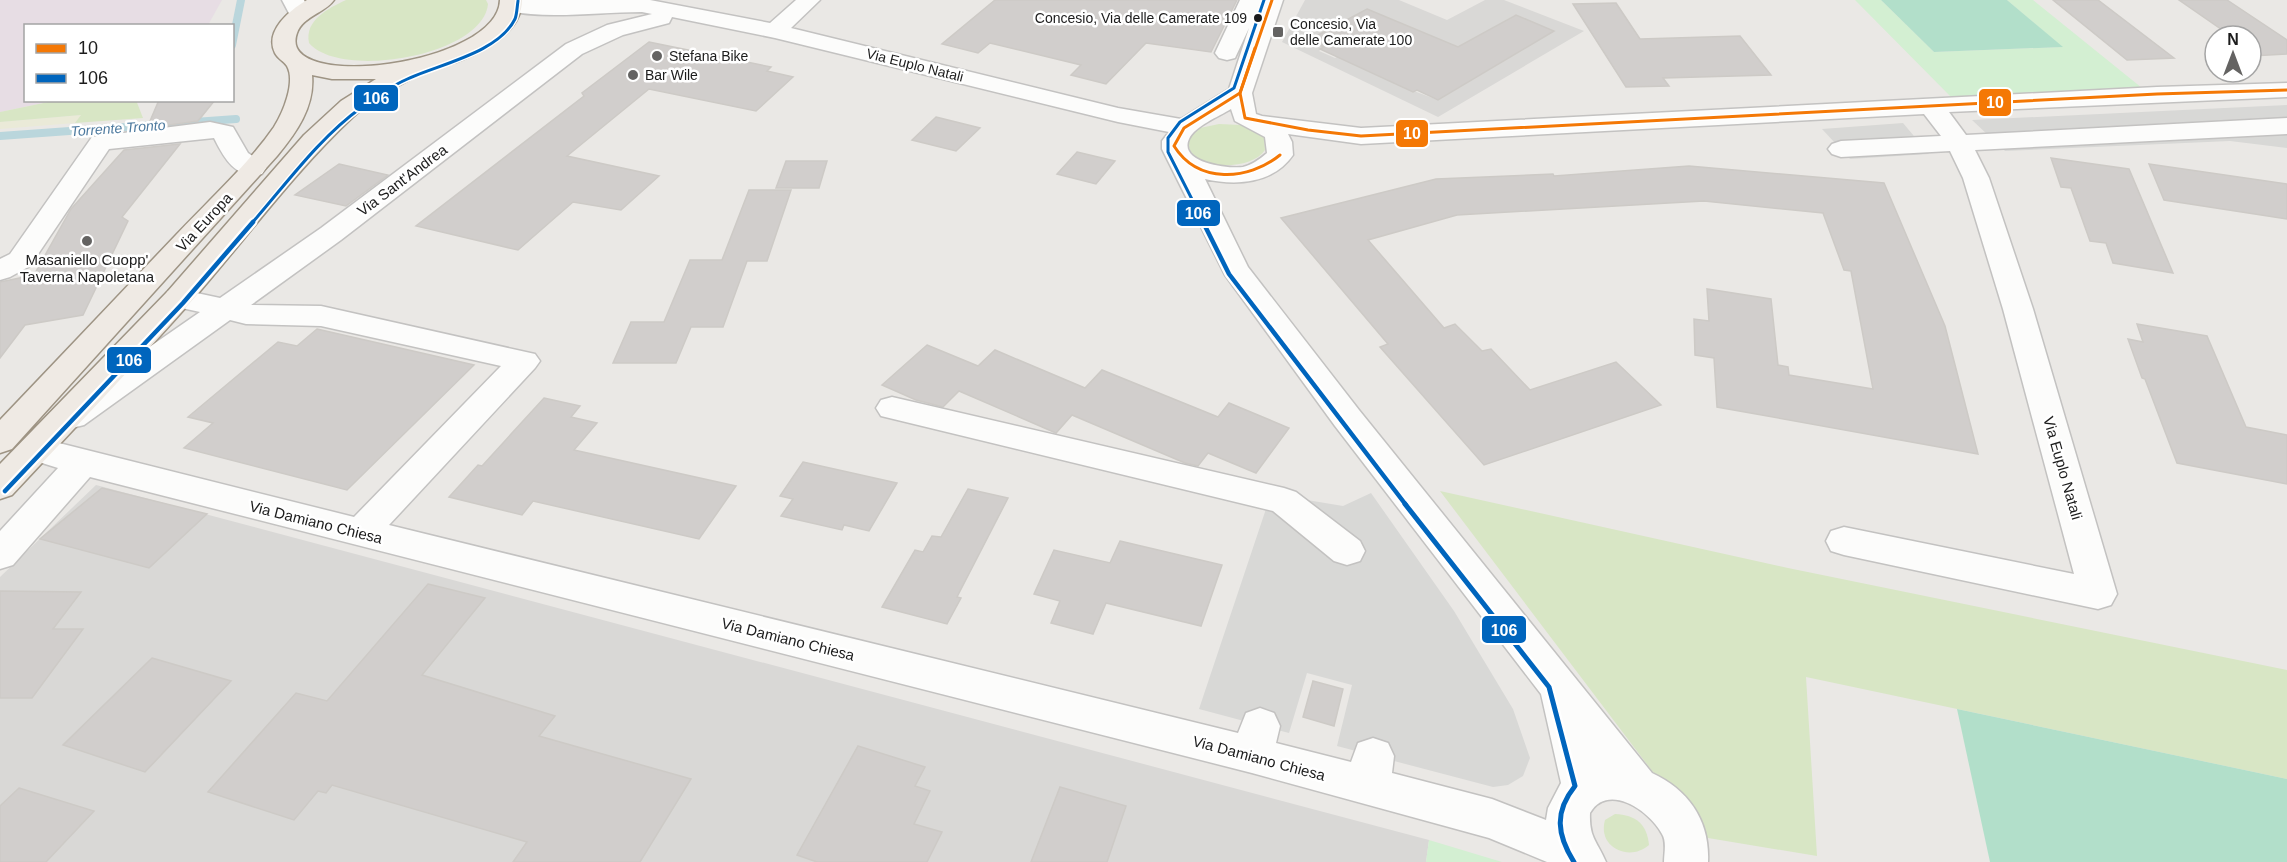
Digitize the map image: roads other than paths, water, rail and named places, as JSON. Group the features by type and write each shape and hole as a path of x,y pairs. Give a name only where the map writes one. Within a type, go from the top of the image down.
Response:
{"main road":[{"path":"299,64 284,50 282,42 285,33 297,7 323,0"},
{"name":"Via Europa","path":"0,486 27,428 276,140 296,108 302,84 299,64 332,72 352,73 399,69 422,64 461,50 491,33 506,19 511,2"},
{"name":"Via Europa","path":"0,441 27,428 178,298 313,140 337,116 374,90 422,64"}],"street":[{"path":"775,31 809,0"},
{"path":"1227,53 1251,0"},
{"path":"1184,139 1240,93 1272,0"},
{"name":"Via Euplo Natali","path":"511,2 547,7 644,2 712,19 775,31 1118,115 1184,139 1190,165 1211,173 1236,175"},
{"path":"547,7 580,9"},
{"name":"Via Euplo Natali","path":"491,33 580,9 661,18 712,19"},
{"name":"Via Sant'Andrea","path":"27,428 227,308 331,234 574,49 591,30 591,23 580,9"},
{"name":"Via Sant'Andrea","path":"574,49 615,30 661,18"},
{"path":"1211,219 1236,175 1264,168 1280,155 1361,136 2157,94 2287,90"},
{"path":"1240,93 1252,121 1274,132 1278,137 1281,143 1280,155"},
{"name":"Via Euplo Natali","path":"1844,542 2098,594 2018,309 1976,178 1959,142 1931,106"},
{"path":"1184,139 1218,117 1361,136"},
{"path":"1841,149 2287,126"},
{"path":"0,270 20,260 101,142 210,130 224,132 237,158 253,168"},
{"path":"1184,139 1211,219 1235,269 1347,418 1636,785 1658,797 1676,815 1687,837 1690,861"},
{"path":"178,298 246,314 321,316 524,362 360,532"},
{"path":"892,408 1284,501 1347,551"},
{"path":"0,555 83,463 27,428"},
{"name":"Via Damiano Chiesa","path":"83,463 360,532 1256,740 1371,771 1580,857"},
{"path":"1556,684 1575,798 1567,834 1580,857"},
{"name":"Via Damiano Chiesa","path":"1492,819 1575,798 1607,781 1636,785"}],"waterway":[{"path":"234,35 241,0"},
{"name":"Torrente Tronto","path":"0,136 236,119"}],"place":[{"name":"Concesio, Via delle Camerate 109","path":"1258,18"},
{"name":"Concesio, Via delle Camerate 100","path":"1278,32"},
{"name":"Stefana Bike","path":"657,56"},
{"name":"Bar Wile","path":"633,75"},
{"name":"Masaniello Cuopp' Taverna Napoletana","path":"87,241"}]}
